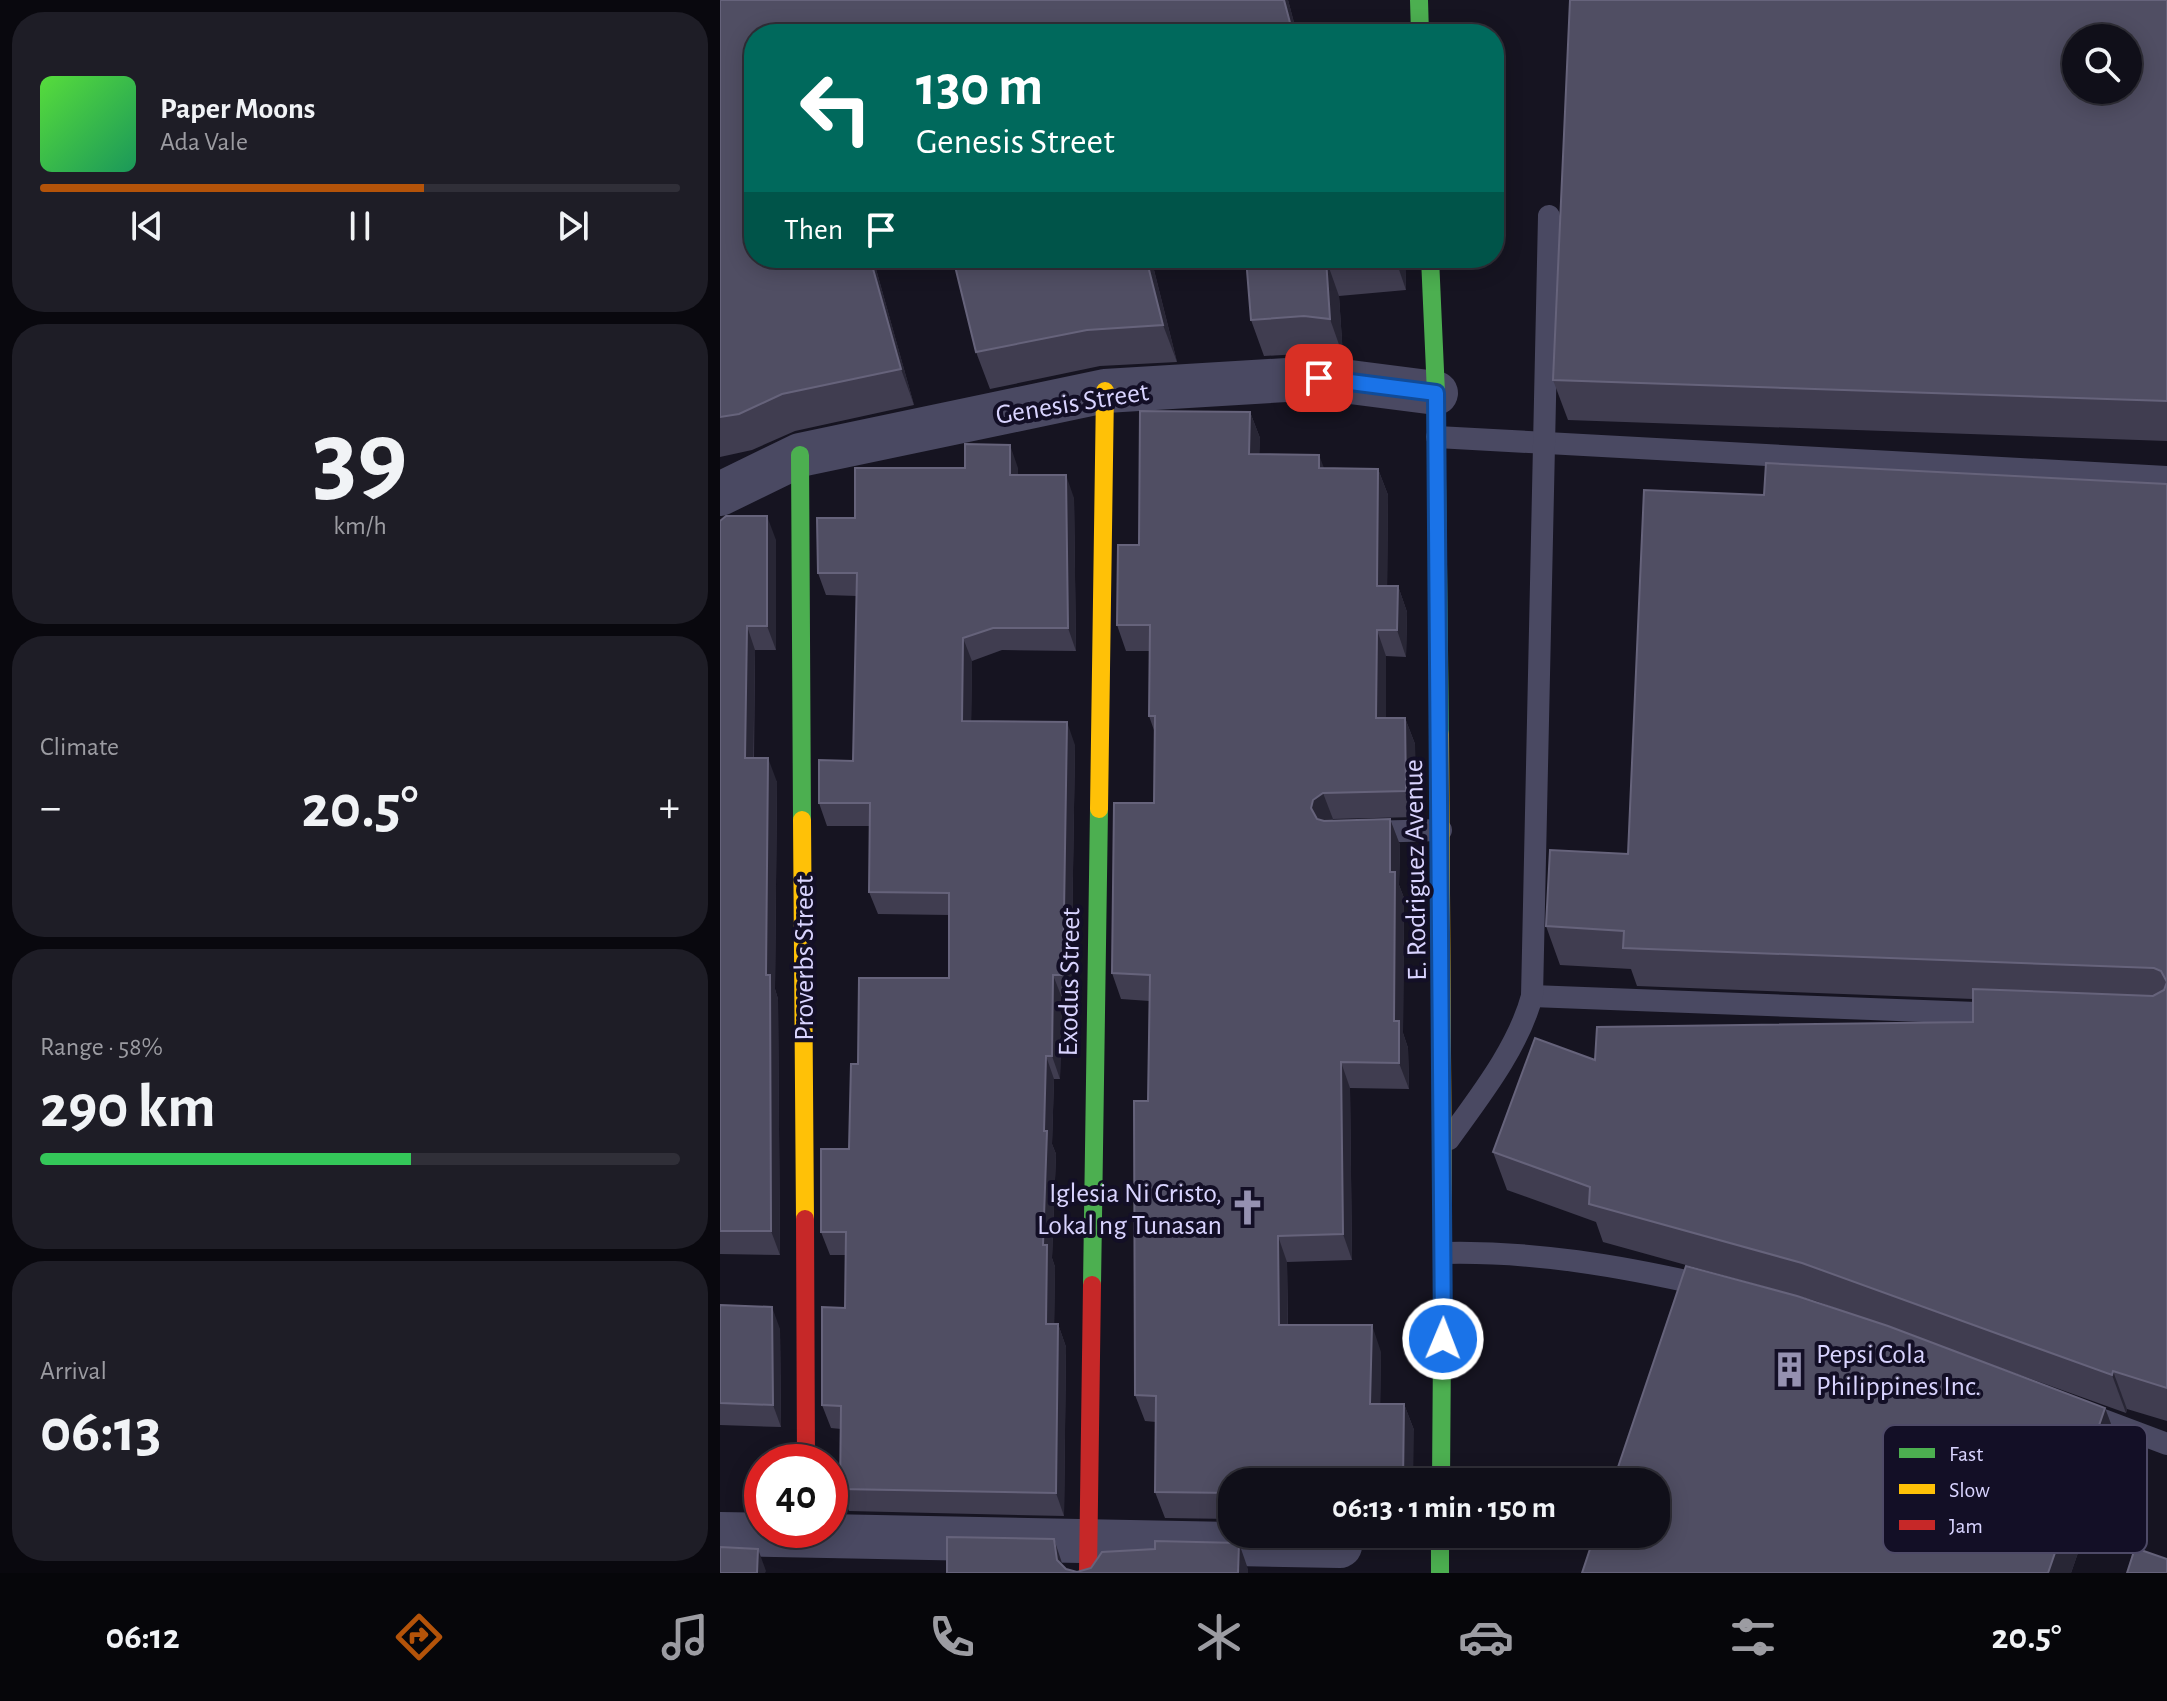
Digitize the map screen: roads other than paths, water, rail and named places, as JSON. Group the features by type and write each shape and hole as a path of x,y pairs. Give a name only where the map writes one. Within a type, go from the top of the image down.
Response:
{"street":[{"path":"1419,0 1420,24"},
{"name":"E. Rodriguez Avenue","path":"1430,268 1437,437 1444,1145 1441,1468"},
{"name":"Genesis Street","path":"720,494 800,455 1105,391 1319,378 1436,393"},
{"name":"Exodus Street","path":"1088,1558 1105,391"},
{"name":"Proverbs Street","path":"800,455 806,1444"},
{"path":"720,1534 744,1538"},
{"path":"832,1548 1088,1558 1298,1548"},
{"path":"1440,1548 1440,1573"}],"lane":[{"path":"1444,1145 1483,1092 1526,1018 1532,996 1549,216"},
{"path":"1437,437 1544,440 2167,477"},
{"path":"1350,833 1441,830"},
{"path":"1532,996 2024,1015"},
{"path":"1444,1253 1492,1252 1607,1264 1724,1289"},
{"path":"2063,1404 2118,1425"},
{"path":"2147,1436 2167,1444"}],"place":[{"name":"Iglesia Ni Cristo, Lokal ng Tunasan","path":"1248,1208"},
{"name":"Pepsi Cola Philippines Inc.","path":"1790,1369"}]}
